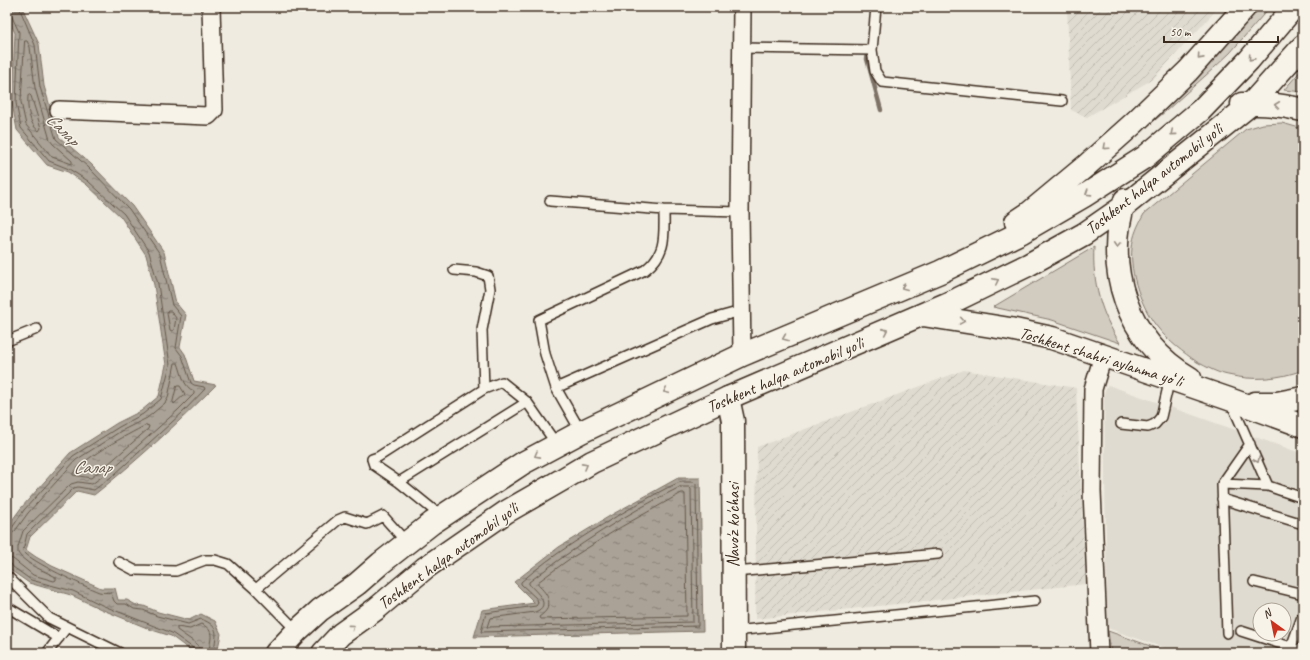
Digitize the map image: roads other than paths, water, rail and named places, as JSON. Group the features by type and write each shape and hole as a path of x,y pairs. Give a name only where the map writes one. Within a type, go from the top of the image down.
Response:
{"main road":[{"path":"940,272 1028,214 1087,165 1134,123 1188,70 1244,7"},
{"name":"Toshkent halqa avtomobil yo'li","path":"277,653 296,632 320,610 357,584 407,542 441,516 523,463 581,432 742,356 940,272 1022,232 1084,196 1145,157 1201,110 1249,60 1294,7"},
{"name":"Toshkent halqa avtomobil yo'li","path":"323,653 342,634 376,609 425,568 506,512 592,462 728,398 958,299 1028,265 1084,234 1123,207 1251,104 1303,46"},
{"path":"1201,110 1251,104 1278,105 1303,110"},
{"name":"Toshkent shahri aylanma yoʻli","path":"1145,157 1132,182 1123,207 1118,233 1117,261 1119,278 1130,311 1137,326 1151,346 1174,367 1229,399 1242,402 1266,404 1287,402 1303,398"},
{"name":"Toshkent shahri aylanma yoʻli","path":"923,315 1010,329 1052,338 1170,378 1303,426"},
{"name":"Navo'z ko'chasi","path":"728,398 733,421 734,653"}],"street":[{"path":"59,110 208,116 214,110 211,7"},
{"path":"742,7 740,212 742,356"},
{"path":"1099,653 1092,491 1093,389 1103,356"}],"lane":[{"path":"876,7 872,50 875,71 882,82 1062,101"},
{"path":"742,48 872,50"},
{"path":"550,200 664,210 740,212"},
{"path":"581,432 556,388 545,354 539,320 644,270 653,264 663,243 664,210"},
{"path":"454,270 476,272 488,276 490,289 482,330 484,389"},
{"path":"556,388 705,322 741,311"},
{"path":"7,341 37,329"},
{"path":"1121,424 1148,427 1155,424 1161,417 1170,378"},
{"path":"441,516 399,482 374,465 372,459 378,457 484,389 502,382 528,402 557,445"},
{"path":"1229,399 1268,486"},
{"path":"399,482 528,402"},
{"path":"1227,633 1222,484 1250,444"},
{"path":"1222,484 1268,486 1303,498"},
{"path":"1222,499 1303,524"},
{"path":"256,589 338,520 345,517 367,524 383,516 407,542"},
{"path":"734,572 938,554"},
{"path":"119,562 134,570 176,571 204,560 215,560 228,564 256,589 296,632"},
{"path":"7,576 49,618 120,653"},
{"path":"1254,582 1303,594"},
{"path":"734,631 1035,601"},
{"path":"7,607 59,638"},
{"path":"1290,650 1303,614"},
{"path":"47,653 67,627"},
{"path":"1241,631 1290,650 1303,651"}],"water":[{"name":"Салар","path":"7,7 22,7 39,44 44,86 59,137 91,164 132,206 164,252 176,303 186,315 180,347 185,354 194,381 216,385 156,442 94,495 77,491 30,537 26,550 52,566 101,588 115,588 118,600 127,600 136,605 144,606 158,612 189,620 201,614 215,621 221,634 217,653 191,653 191,651 171,636 103,610 71,595 29,583 9,569 7,561 7,527 21,508 70,453 117,423 141,411 159,396 166,365 154,285 146,255 121,217 86,184 68,172 47,165 17,130 12,103 15,33 7,16"},
{"path":"678,478 700,478 703,631 474,637 482,610 535,603 514,582 559,547 613,514"}],"waterway":[{"path":"869,48 867,59 881,110"}]}
